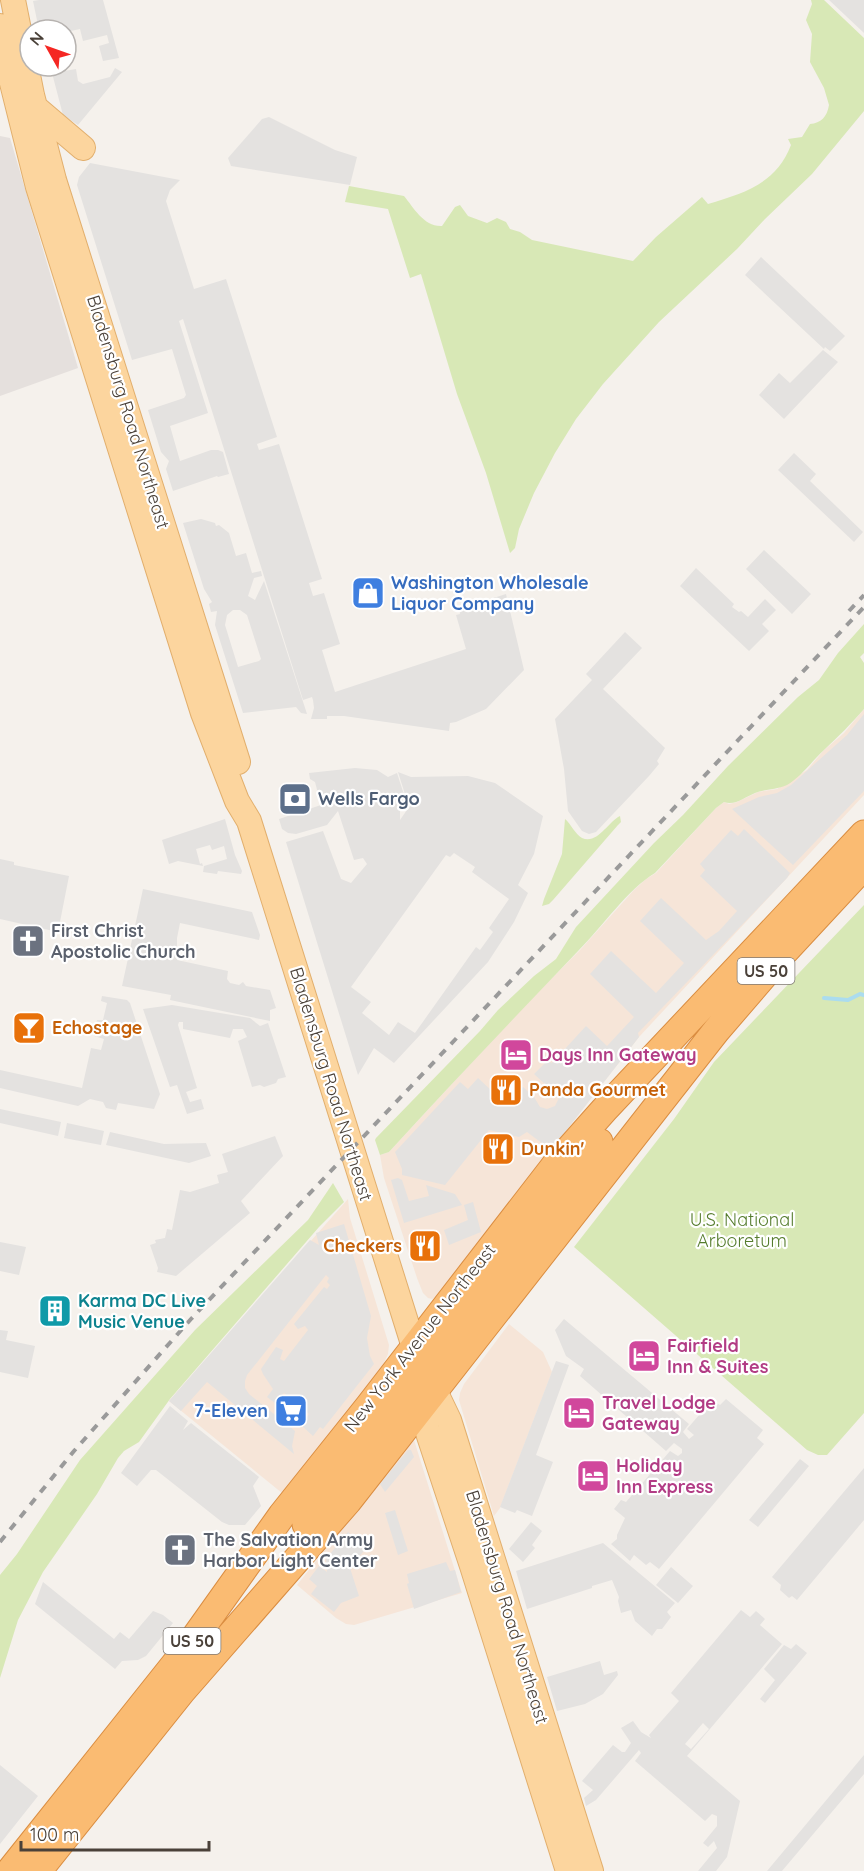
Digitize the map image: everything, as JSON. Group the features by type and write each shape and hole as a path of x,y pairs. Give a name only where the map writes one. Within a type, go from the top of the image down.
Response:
{"highway":[{"name":"New York Avenue Northeast","path":"10,1871 39,1858 123,1747 275,1524 354,1443 414,1347 525,1203 586,1129 864,834"},
{"name":"New York Avenue Northeast","path":"123,1747 182,1691 317,1538 426,1387 549,1244 675,1082 761,978 864,866"},
{"path":"586,1129 626,1068 784,891"},
{"path":"675,1082 770,993 829,930"},
{"path":"211,1616 240,1624 276,1562 354,1443 426,1387 438,1353 452,1330 734,972"},
{"path":"541,1215 549,1244"}],"main road":[{"name":"Bladensburg Road Northeast","path":"13,0 36,108 57,189 159,540"},
{"name":"Bladensburg Road Northeast","path":"0,26 38,187 249,795 249,821 426,1387 429,1438 472,1566 568,1871"},
{"path":"36,108 83,148"},
{"name":"Bladensburg Road Northeast","path":"426,1387 448,1420 591,1871"}],"shaded area":[{"path":"103,0 119,58 103,61 99,46 109,43 107,35 83,41 80,29 78,29 78,18 37,18 33,1"},
{"path":"829,0 864,0 864,33"},
{"path":"115,68 122,72 78,125 63,115 53,78 78,78 83,84 110,77"},
{"path":"269,117 335,150 357,157 350,185 231,166 228,158 262,119"},
{"path":"0,136 10,138 78,368 0,396"},
{"path":"90,163 180,180 170,190 166,201 194,289 226,279 277,437 257,444 259,450 279,444 322,579 309,583 313,596 324,593 340,644 322,650 335,692 466,649 456,615 460,614 459,609 506,594 524,670 486,709 450,723 449,731 344,716 311,719 314,708 313,700 312,697 303,700 183,319 179,321 208,413 170,426 180,461 211,450 218,450 223,452 229,474 173,491 166,469 169,461 161,452 148,410 184,398 186,395 172,349 132,360 77,185 79,177"},
{"path":"761,257 845,336 830,351 825,347 824,349 745,275"},
{"path":"823,350 838,362 784,419 759,395 779,373 790,383"},
{"path":"794,453 816,474 810,481 863,532 854,542 778,470"},
{"path":"201,519 215,523 216,526 219,525 229,533 236,556 246,553 252,573 261,571 262,576 254,578 248,596 255,600 264,581 307,714 301,713 296,707 243,713 215,625 217,611 211,612 209,604 212,602 204,589 183,523","holes":["233,610 240,610 247,615 261,659 238,667 225,625 227,615"]},
{"path":"764,550 811,594 792,614 746,569"},
{"path":"696,568 734,604 732,607 748,617 765,599 776,610 762,624 769,631 749,651 680,586"},
{"path":"625,632 642,648 603,689 665,748 657,761 659,764 649,776 596,832 589,834 582,831 568,811 564,769 555,719 592,680 586,674"},
{"path":"864,709 864,795 639,1037 437,1296 432,1299 428,1298 423,1293 417,1278 384,1178 380,1155 389,1152 634,890 656,873 716,808 724,802 729,804 758,792 777,789 807,770"},
{"path":"864,714 864,791 793,865 732,809 759,797 777,793 791,785 847,735"},
{"path":"355,768 377,770 388,777 397,773 408,807 400,811 400,820 409,807 398,772 411,777 468,776 495,783 543,816 534,854 518,885 528,893 514,922 488,962 394,1063 374,1048 358,1075 286,842 323,831 341,879 351,883 367,864 363,858 354,860 338,811 327,825 296,834 282,829 279,819 321,805 315,782 310,779 309,773","holes":["454,853 475,867 472,872 509,899 489,928 493,932 480,950 476,947 415,1033 398,1022 389,1035 362,1013 371,1002 351,987 446,855 450,857"]},
{"path":"225,819 241,874 203,872 204,866 227,859 224,846 212,850 210,845 196,849 200,864 202,863 203,866 178,861 169,864 162,840"},
{"path":"744,829 790,873 787,878 638,1033 639,1037 551,1150 527,1132 519,1137 489,1130 445,1185 402,1175 395,1152 460,1082 468,1089 478,1078 506,1104 523,1087 534,1097 540,1107 547,1109 555,1106 559,1098 556,1090 546,1085 534,1074 547,1061 552,1063 586,1026 607,1046 634,1017 590,974 611,951 656,993 684,963 640,921 661,898 706,940 719,931 737,911 700,876 705,870 700,864 731,830 738,836"},
{"path":"0,859 14,862 14,865 69,876 58,932 0,919"},
{"path":"143,889 252,912 260,935 259,940 180,923 177,960 228,971 227,979 230,983 239,985 243,982 246,986 270,990 276,1008 270,1010 270,1021 170,1000 171,995 122,986"},
{"path":"102,996 127,1000 130,1003 160,1094 154,1109 118,1103 116,1110 106,1108 103,1102 90,1099 78,1106 0,1088 0,1070 82,1088 91,1048 101,1050 104,1039 94,1036 97,1020 103,1020 107,1003 101,1001"},
{"path":"172,1005 250,1018 260,1026 268,1023 286,1077 264,1087 260,1085 252,1087 238,1041 247,1037 243,1029 233,1029 230,1038 183,1029 183,1022 179,1022 197,1088 186,1092 190,1102 201,1099 204,1109 187,1114 177,1085 170,1087 143,1009"},
{"path":"0,1109 61,1122 58,1136 0,1123"},
{"path":"67,1123 104,1131 101,1145 64,1138"},
{"path":"110,1132 164,1144 206,1143 211,1156 189,1163 106,1145"},
{"path":"275,1136 283,1156 241,1201 250,1213 176,1276 157,1272 158,1268 150,1245 156,1243 155,1240 165,1238 167,1229 172,1230 180,1190 190,1192 219,1183 217,1175 228,1172 222,1154"},
{"path":"398,1178 402,1180 409,1201 429,1196 426,1185 455,1194 462,1205 404,1223 391,1180"},
{"path":"348,1199 350,1218 389,1345 388,1354 381,1369 282,1493 169,1401"},
{"path":"473,1202 481,1232 449,1245 444,1230 468,1220 464,1205"},
{"path":"344,1224 371,1316 367,1338 374,1364 323,1429 320,1427 313,1436 301,1425 309,1414 284,1393 275,1403 267,1397 273,1389 261,1369 276,1347 283,1350 280,1359 284,1361 308,1330 305,1326 298,1329 294,1324 324,1287 327,1289 330,1285 326,1275 247,1375 245,1381 245,1388 249,1394 295,1431 292,1446 294,1454 207,1382 181,1411 169,1401 310,1240 319,1245 316,1233"},
{"path":"0,1242 26,1247 19,1275 0,1271"},
{"path":"564,1319 689,1424 683,1432 689,1439 694,1435 687,1429 712,1400 720,1405 726,1399 763,1430 757,1438 764,1444 659,1569 650,1562 646,1565 634,1555 630,1561 611,1544 617,1539 625,1518 614,1509 621,1500 626,1502 670,1451 678,1456 682,1453 682,1449 674,1443 666,1451 580,1376 584,1369 566,1356 555,1330"},
{"path":"509,1324 543,1352 552,1372 500,1508 494,1516 459,1400 464,1384"},
{"path":"0,1330 8,1331 6,1340 35,1346 28,1378 0,1372"},
{"path":"556,1361 569,1365 536,1455 553,1462 532,1516 517,1510 515,1513 500,1507"},
{"path":"170,1406 188,1421 183,1430 191,1423 259,1477 253,1486 261,1506 245,1525 229,1525 222,1522 156,1470 151,1470 137,1486 121,1473"},
{"path":"414,1440 462,1593 354,1625 346,1624 297,1585"},
{"path":"408,1450 411,1450 414,1457 385,1492 380,1484"},
{"path":"800,1459 809,1466 758,1527 749,1520"},
{"path":"864,1468 864,1520 797,1600 792,1596 789,1598 780,1590 781,1585 772,1577"},
{"path":"395,1510 408,1551 398,1555 385,1513"},
{"path":"531,1522 542,1531 532,1545 535,1548 523,1562 509,1549"},
{"path":"348,1532 367,1547 350,1568 359,1596 341,1603 334,1612 311,1594 317,1586 309,1579 319,1566 327,1572 326,1559"},
{"path":"603,1543 675,1603 667,1612 671,1617 662,1629 657,1629 652,1636 635,1621 631,1610 621,1613 619,1597 612,1580 527,1609 516,1571"},
{"path":"446,1562 450,1571 455,1570 461,1592 414,1609 407,1584 409,1583 407,1574"},
{"path":"671,1567 693,1586 678,1603 656,1585"},
{"path":"43,1582 114,1639 120,1632 129,1639 153,1611 173,1623 146,1656 138,1660 122,1661 115,1669 35,1604"},
{"path":"741,1610 750,1617 756,1611 765,1619 760,1625 782,1644 687,1756 740,1801 727,1857 716,1871 698,1871 717,1848 714,1841 708,1847 703,1843 717,1826 717,1816 712,1814 705,1821 635,1761 641,1753 639,1750 596,1800 586,1806 584,1798 593,1790 582,1781 613,1745 625,1752 631,1743 621,1728 633,1721 641,1732 651,1738 649,1735 679,1701 671,1693","holes":["703,1723 709,1729 691,1749 685,1744"]},
{"path":"796,1644 807,1653 765,1703 760,1699 775,1680 764,1669 784,1645 791,1649"},
{"path":"600,1661 604,1675 617,1671 618,1675 603,1694 585,1704 557,1711 547,1677"},
{"path":"864,1755 864,1774 782,1871 767,1871"},
{"path":"0,1765 38,1796 0,1844"}],"green space":[{"path":"811,0 824,0 864,38 864,111 812,174 659,322 603,384 576,419 555,453 534,493 519,529 515,548 510,553 486,473 457,394 421,274 410,278 388,209 345,202 349,186 404,196 420,216 436,225 442,226 455,207 460,205 468,216 487,223 497,218 506,222 510,229 532,240 633,261 656,237 702,197 708,204 746,191 768,178 785,158 791,145 788,139 802,137 810,124 820,121 825,116 829,105 824,88 810,62 812,34 806,20 812,4"},
{"path":"864,624 864,653 860,657 864,663 864,709 854,720 802,773 787,785 759,792 736,802 724,802 716,808 655,873 625,898 588,941 389,1152 380,1155 376,1138 498,1010 556,959 576,927 728,766 798,697 819,680 838,653"},
{"path":"620,816 621,822 553,900 542,906 562,854 565,819 582,838 587,839 597,836"},
{"name":"U.S. National Arboretum","path":"864,905 864,1413 827,1455 818,1455 807,1450 574,1247 674,1119 714,1062"},
{"path":"333,1183 344,1202 319,1227 170,1399 139,1442 124,1451 118,1458 97,1494 43,1572 18,1620 0,1678 0,1575 17,1554 80,1460 195,1330 308,1220"}],"waterway":[{"path":"824,998 848,1000 860,994 864,995"}],"railway":[{"path":"849,611 864,595"},
{"path":"0,1542 74,1451 191,1319 864,607"}],"place":[{"name":"Washington Wholesale Liquor Company","path":"368,593"},
{"name":"Wells Fargo","path":"295,799"},
{"name":"First Christ Apostolic Church","path":"28,941"},
{"name":"Echostage","path":"29,1028"},
{"name":"Days Inn Gateway","path":"516,1055"},
{"name":"Panda Gourmet","path":"506,1090"},
{"name":"Dunkin'","path":"498,1149"},
{"name":"Checkers","path":"425,1246"},
{"name":"Karma DC Live Music Venue","path":"55,1311"},
{"name":"Fairfield Inn & Suites","path":"644,1356"},
{"name":"7-Eleven","path":"291,1411"},
{"name":"Travel Lodge Gateway","path":"579,1413"},
{"name":"Holiday Inn Express","path":"593,1476"},
{"name":"The Salvation Army Harbor Light Center","path":"180,1550"}]}
